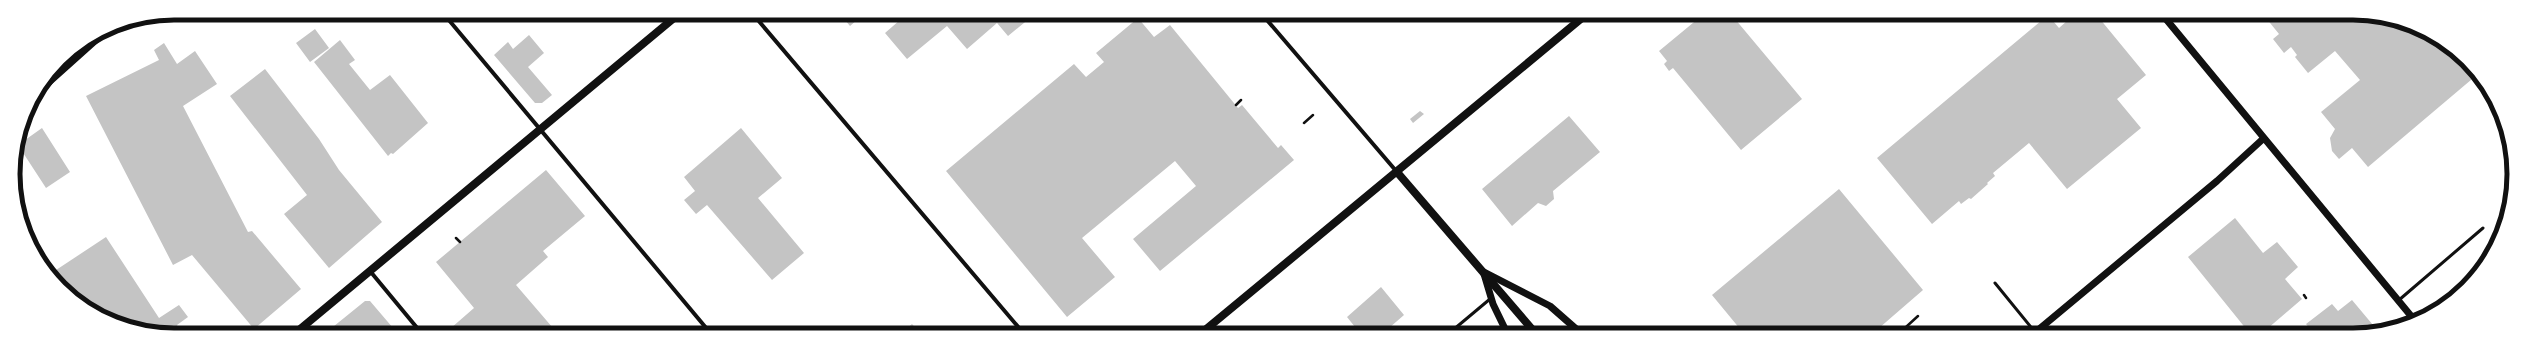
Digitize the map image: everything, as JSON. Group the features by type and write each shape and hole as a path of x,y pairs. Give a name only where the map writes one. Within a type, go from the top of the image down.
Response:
{"main road":[{"path":"302,328 672,20"},
{"path":"1208,328 1580,20"},
{"path":"1397,172 1531,328"}],"street":[{"path":"449,20 706,328"},
{"path":"758,20 1020,328"},
{"path":"1267,20 1397,172"},
{"path":"2167,20 2412,316"},
{"path":"49,84 95,42"},
{"path":"2039,328 2217,181 2264,138"},
{"path":"370,272 417,328"},
{"path":"1484,272 1491,298 1505,328"},
{"path":"1484,272 1550,306 1575,328"}],"lane":[{"path":"2399,300 2483,228"},
{"path":"1995,283 2029,328"},
{"path":"1455,328 1491,298"}],"path":[{"path":"1236,104 1241,100"},
{"path":"1304,123 1314,115"},
{"path":"456,238 460,242"},
{"path":"1906,327 1918,316"}],"building":[{"path":"845,20 857,20 850,26"},
{"path":"900,20 1028,20 1008,36 997,23 967,49 947,26 907,59 885,33"},
{"path":"1136,20 1140,20 1154,37 1170,25 1238,108 1242,105 1278,148 1281,145 1294,160 1160,271 1133,239 1196,186 1175,161 1082,238 1115,277 1067,317 946,171 1074,64 1086,77 1104,62 1096,53"},
{"path":"1697,20 1736,20 1802,99 1741,150 1673,68 1669,71 1664,64 1667,61 1659,51"},
{"path":"2042,20 2052,20 2059,28 2068,20 2101,20 2146,75 2117,99 2141,128 2067,189 2029,143 1993,173 1995,176 1971,199 1969,198 1961,204 1959,201 1932,224 1877,158"},
{"path":"2268,20 2363,20 2393,25 2421,36 2439,46 2455,58 2473,78 2368,167 2352,148 2339,159 2332,151 2330,138 2335,129 2321,112 2360,80 2335,51 2308,73 2295,57 2297,55 2291,47 2284,53 2273,39 2279,34"},
{"path":"315,29 329,48 310,62 296,43"},
{"path":"529,35 544,53 528,67 552,95 542,103 535,103 494,55 508,42 513,49"},
{"path":"340,40 355,60 349,64 370,90 390,75 428,123 393,154 391,153 388,156 314,62"},
{"path":"164,43 177,64 195,51 217,84 183,106 248,232 252,231 301,289 255,328 253,328 192,255 173,265 86,96 159,60 154,50"},
{"path":"265,69 319,139 339,170 382,222 329,268 284,214 307,195 230,96"},
{"path":"1420,111 1424,114 1413,123 1410,119"},
{"path":"1569,116 1600,152 1553,191 1554,199 1546,206 1538,203 1512,226 1482,189"},
{"path":"42,128 70,172 46,188 22,151 24,141"},
{"path":"741,128 782,178 758,198 804,253 772,280 707,205 696,214 684,200 695,191 684,177"},
{"path":"546,170 585,216 543,251 548,257 516,285 553,328 451,328 474,308 436,262"},
{"path":"1839,189 1923,290 1879,328 1739,328 1712,295"},
{"path":"2235,218 2263,253 2277,242 2298,267 2285,279 2302,299 2268,328 2245,328 2188,257"},
{"path":"106,237 159,318 179,305 188,317 177,325 178,327 176,328 154,327 124,320 88,302 72,290 54,271"},
{"path":"1381,287 1404,315 1389,328 1356,328 1347,317"},
{"path":"2352,300 2374,327 2309,328 2306,324 2332,304 2338,311"},
{"path":"365,301 370,301 393,328 332,328"},
{"path":"912,324 916,328 907,328"}]}
